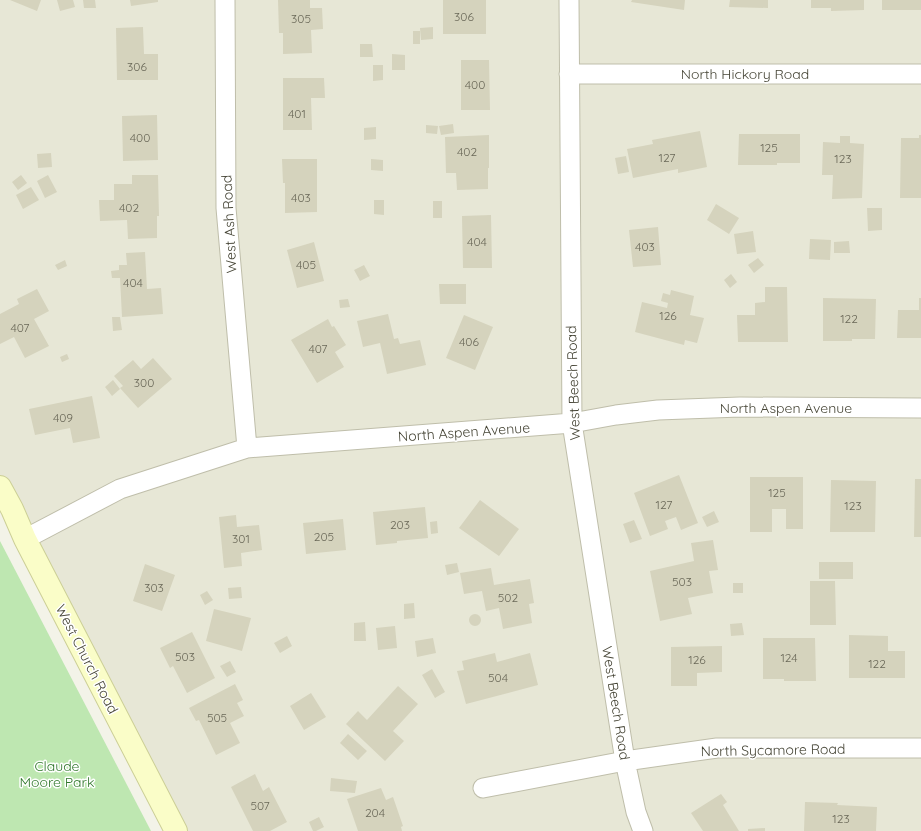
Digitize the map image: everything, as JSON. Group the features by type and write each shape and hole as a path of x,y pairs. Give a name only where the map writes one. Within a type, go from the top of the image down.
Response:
{"main road":[{"name":"West Church Road","path":"0,487 12,509 25,539 176,831"}],"street":[{"name":"West Ash Road","path":"224,0 226,208 247,448"},
{"name":"West Beech Road","path":"569,0 572,423 625,761 636,812 643,831"},
{"name":"North Hickory Road","path":"570,74 921,74"},
{"name":"North Aspen Avenue","path":"25,539 120,489 247,448 572,423 616,415 658,410 740,407 921,408"},
{"name":"North Sycamore Road","path":"483,788 625,761 717,748 921,748"}],"shaded area":[{"path":"0,0 921,0 921,831 176,831 0,487"}],"green space":[{"name":"Claude Moore Park","path":"0,541 151,831 0,831"}],"building":[{"path":"10,0 41,0 37,11"},
{"path":"57,0 73,0 75,7 60,11"},
{"path":"83,0 95,0 96,8 84,8"},
{"path":"130,0 158,0 158,2 131,6"},
{"path":"278,0 310,0 310,8 322,8 323,29 311,30 312,53 283,54 283,33 279,33"},
{"path":"443,0 486,0 486,34 443,34"},
{"path":"632,0 685,0 684,10 631,2"},
{"path":"730,0 768,0 768,8 729,7"},
{"path":"811,0 864,0 864,10 831,11 831,8 811,8"},
{"path":"882,0 921,0 921,10 882,10"},
{"path":"143,27 144,54 158,54 158,80 117,80 116,28"},
{"path":"433,27 433,39 421,40 420,28"},
{"path":"413,31 420,31 420,44 413,44"},
{"path":"360,44 372,44 373,57 360,57"},
{"path":"392,54 405,55 405,70 392,70"},
{"path":"461,60 489,60 490,110 461,110"},
{"path":"373,65 383,65 383,80 373,81"},
{"path":"283,78 324,78 325,98 311,98 312,130 283,130"},
{"path":"157,115 158,160 123,161 122,116"},
{"path":"453,124 454,133 441,135 439,126"},
{"path":"426,125 438,126 437,134 426,133"},
{"path":"376,127 376,139 364,140 364,128"},
{"path":"700,131 707,167 678,173 678,169 633,178 627,149 653,144 652,140"},
{"path":"739,134 800,134 800,163 777,163 777,165 738,165"},
{"path":"489,135 488,189 457,190 456,173 446,173 445,137"},
{"path":"919,135 921,135 921,198 900,198 901,138 919,138"},
{"path":"840,136 850,136 850,143 864,144 862,198 832,199 833,175 822,175 823,142 840,143"},
{"path":"51,153 52,167 38,168 37,154"},
{"path":"626,156 629,172 618,174 615,158"},
{"path":"282,159 317,159 317,212 285,213 285,183 283,183"},
{"path":"371,159 383,160 383,171 371,170"},
{"path":"21,175 27,183 18,190 12,182"},
{"path":"48,175 57,192 45,198 37,181"},
{"path":"132,175 158,175 159,216 157,216 157,238 128,239 127,220 100,221 99,200 114,200 114,184 132,184"},
{"path":"31,187 39,200 23,209 16,195"},
{"path":"374,200 384,200 384,215 374,214"},
{"path":"433,201 442,201 442,218 433,218"},
{"path":"716,204 739,218 729,234 707,220"},
{"path":"867,208 882,208 882,230 868,231"},
{"path":"491,215 492,268 463,268 462,216"},
{"path":"658,227 661,265 633,267 629,230"},
{"path":"753,231 756,252 737,254 734,234"},
{"path":"810,239 831,240 830,260 809,259"},
{"path":"849,241 850,253 834,253 834,242"},
{"path":"314,242 324,281 297,288 287,250"},
{"path":"145,252 147,289 161,288 163,314 122,317 120,278 112,278 111,271 119,270 119,265 127,265 126,253"},
{"path":"758,258 764,265 754,273 748,265"},
{"path":"65,260 67,266 58,270 55,265"},
{"path":"364,265 370,276 360,281 354,270"},
{"path":"731,274 737,282 730,288 724,280"},
{"path":"439,284 466,284 466,304 440,304"},
{"path":"765,287 787,287 788,342 738,342 737,315 755,315 755,303 765,302"},
{"path":"37,289 49,311 34,319 49,346 25,358 14,337 0,344 0,314 19,304 17,299"},
{"path":"671,290 694,296 690,315 704,318 697,343 685,340 684,345 635,332 642,302 667,308 668,303 661,301 663,293 670,295"},
{"path":"823,298 876,299 875,339 823,341"},
{"path":"919,298 921,298 921,338 897,338 898,310 919,310"},
{"path":"348,299 350,307 340,308 339,300"},
{"path":"388,314 394,339 398,338 400,344 420,340 426,365 387,374 380,343 363,347 357,321"},
{"path":"464,315 493,327 475,370 446,358"},
{"path":"112,317 120,317 122,330 113,331"},
{"path":"328,319 332,327 334,326 346,345 335,352 344,367 317,383 291,340"},
{"path":"67,354 69,359 62,362 60,357"},
{"path":"153,358 172,379 138,408 120,388 123,386 114,376 133,360 141,369"},
{"path":"113,380 120,389 112,396 105,387"},
{"path":"92,396 100,438 73,443 70,428 35,435 29,409"},
{"path":"679,475 698,523 681,530 676,517 665,521 668,529 650,536 634,493"},
{"path":"750,477 803,477 803,529 786,529 786,509 772,509 772,532 750,532"},
{"path":"915,479 921,479 921,537 914,537"},
{"path":"831,480 876,481 875,532 830,532"},
{"path":"480,500 519,529 499,556 459,528"},
{"path":"425,507 428,538 376,545 373,512"},
{"path":"714,511 719,522 707,527 702,517"},
{"path":"236,515 237,527 259,525 262,550 241,553 242,566 224,568 219,517"},
{"path":"343,519 346,550 306,554 303,523"},
{"path":"634,520 642,539 630,543 623,524"},
{"path":"437,521 438,533 431,534 430,522"},
{"path":"713,540 718,570 709,571 713,593 688,598 692,614 660,621 650,571 694,561 691,543"},
{"path":"819,562 853,562 853,579 819,579"},
{"path":"457,563 459,572 447,575 445,565"},
{"path":"145,564 175,575 162,611 133,601"},
{"path":"491,568 494,585 530,579 534,603 529,604 532,623 503,629 499,608 486,611 482,591 464,594 460,573"},
{"path":"810,581 835,581 836,625 810,625"},
{"path":"733,583 743,583 743,593 733,593"},
{"path":"241,587 242,598 229,599 228,588"},
{"path":"207,591 213,600 205,605 200,595"},
{"path":"414,603 415,618 404,619 404,604"},
{"path":"214,609 251,618 242,651 206,641"},
{"path":"475,614 479,616 481,620 479,624 475,626 471,624 469,620 471,616"},
{"path":"365,622 366,641 354,641 354,623"},
{"path":"742,623 744,635 731,636 730,624"},
{"path":"395,626 397,648 378,650 376,628"},
{"path":"192,632 215,678 187,693 173,666 170,668 160,648"},
{"path":"849,635 888,636 888,651 905,651 905,678 849,678"},
{"path":"287,636 292,646 280,653 274,643"},
{"path":"433,638 436,653 417,657 415,641"},
{"path":"763,638 815,638 816,681 784,681 784,679 763,679"},
{"path":"722,646 722,672 697,673 697,686 671,686 671,647"},
{"path":"495,653 497,662 530,653 538,685 466,704 457,671 464,670 462,661"},
{"path":"230,661 236,672 227,677 220,666"},
{"path":"432,669 445,692 435,698 422,675"},
{"path":"235,684 243,700 237,703 244,716 230,723 240,743 216,755 199,720 196,721 189,708"},
{"path":"398,686 418,704 393,731 404,741 385,761 346,724 358,711 367,720"},
{"path":"311,693 326,717 304,730 290,706"},
{"path":"348,734 367,751 358,760 340,743"},
{"path":"255,774 263,791 269,787 287,822 270,831 253,831 231,787"},
{"path":"331,778 357,781 355,793 330,791"},
{"path":"381,788 386,800 393,797 403,826 401,827 402,831 358,831 347,799"},
{"path":"721,794 727,802 723,805 739,831 703,831 691,813"},
{"path":"805,802 838,803 837,805 877,807 876,831 804,831"},
{"path":"319,817 324,827 313,831 309,822"},
{"path":"765,828 765,831 748,831 748,829"}]}
